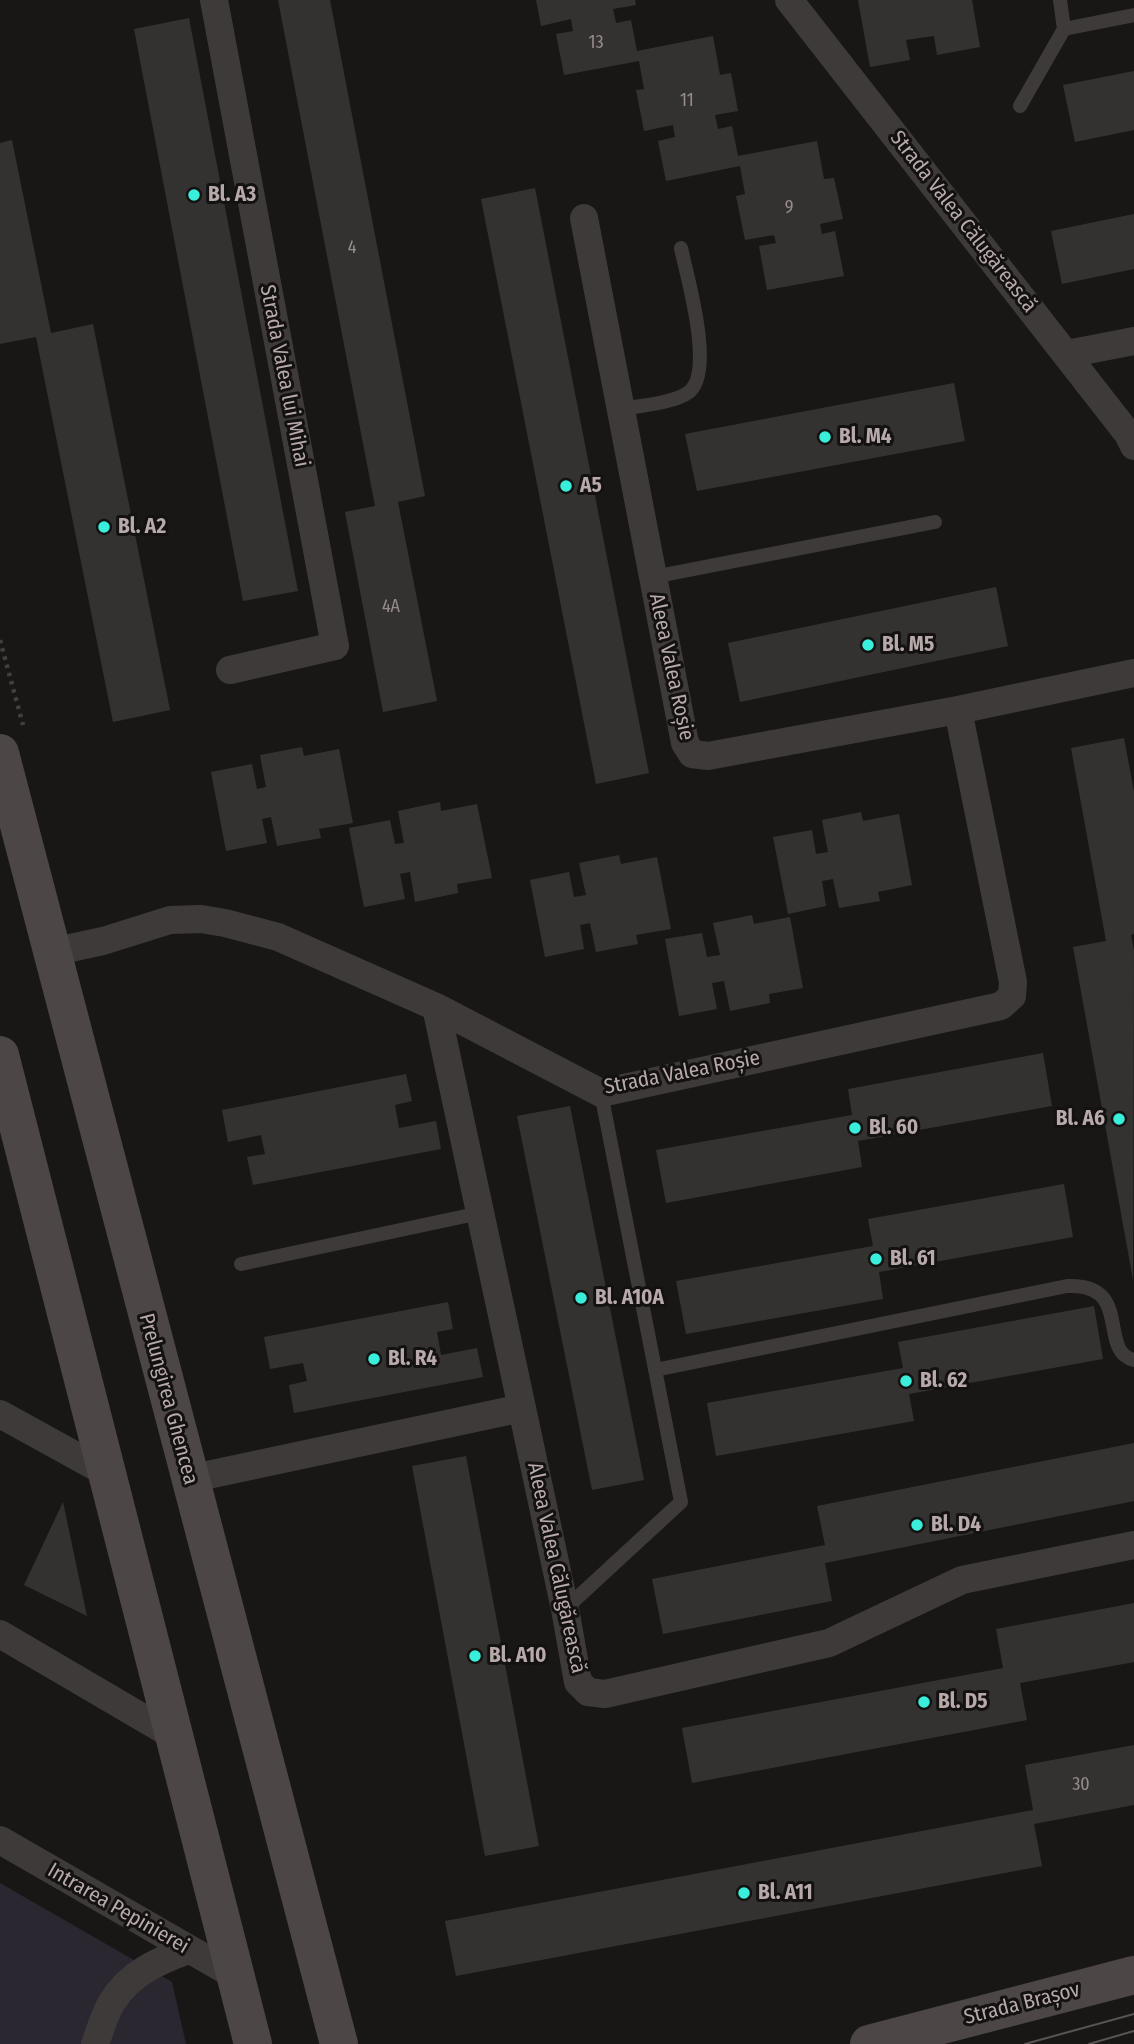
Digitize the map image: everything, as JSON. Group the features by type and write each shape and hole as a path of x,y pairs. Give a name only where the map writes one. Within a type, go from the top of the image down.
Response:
{"main road":[{"name":"Prelungirea Ghencea","path":"0,753 339,2044"},
{"path":"0,1055 253,2044"},
{"name":"Strada Brașov","path":"869,2044 1134,1975"},
{"path":"229,2044 237,1982"}],"street":[{"name":"Strada Valea lui Mihai","path":"214,0 335,646 230,670"},
{"name":"Strada Valea Călugărească","path":"789,0 1067,354 1128,434 1134,446"},
{"name":"Aleea Valea Roșie","path":"584,218 685,743 692,754 708,756 958,710 1134,673"},
{"path":"1067,354 1134,341"},
{"name":"Strada Valea Roșie","path":"52,952 103,941 170,920 201,919 225,922 278,937 436,1007 601,1093 1000,1006 1012,996 1013,982 958,710"},
{"name":"Aleea Valea Călugărească","path":"436,1007 565,1609 578,1682 588,1692 605,1695 829,1643 961,1580 1134,1545"},
{"path":"190,1479 522,1408"},
{"path":"0,1414 107,1473"},
{"path":"0,1634 174,1736"},
{"name":"Intrarea Pepinierei","path":"0,1840 188,1950 237,1982"},
{"path":"95,2044 111,2003 129,1981 153,1963 188,1950"}],"lane":[{"path":"1020,106 1064,29 1060,0"},
{"path":"1064,29 1134,15"},
{"path":"620,410 676,398 691,391 698,375 701,349 681,248"},
{"path":"653,577 935,522"},
{"path":"565,1609 681,1502 601,1093"},
{"path":"241,1265 480,1213"},
{"path":"655,1370 1067,1286 1085,1285 1100,1293 1110,1305 1119,1351 1134,1360"}],"shaded area":[{"path":"0,1883 172,1982 186,2044 0,2044"}],"building":[{"path":"278,0 330,0 425,496 398,502 437,701 383,712 345,512 375,506"},
{"path":"536,0 635,0 636,5 613,9 616,23 631,20 637,51 713,36 720,75 731,73 738,111 715,115 718,129 732,126 738,156 817,141 824,179 834,178 843,219 820,224 822,234 835,231 844,276 767,290 759,246 776,243 774,235 745,240 736,196 745,194 740,166 666,181 658,141 675,137 673,125 644,131 636,90 644,89 639,61 564,75 556,34 573,31 571,19 541,26"},
{"path":"858,0 972,0 980,47 937,55 934,36 906,40 910,60 870,67"},
{"name":"Bl. A3","path":"189,18 298,591 243,601 134,29"},
{"path":"1134,71 1134,130 1075,142 1063,85"},
{"name":"Bl. A2","path":"12,140 51,333 93,324 170,710 113,722 36,337 0,344 0,143"},
{"name":"A5","path":"535,188 649,773 596,784 481,199"},
{"path":"1134,214 1134,269 1062,284 1051,231"},
{"name":"Bl. M4","path":"954,383 965,441 697,491 685,434"},
{"name":"Bl. M5","path":"996,587 1008,646 740,702 728,643"},
{"name":"Bl. A6","path":"1124,738 1134,792 1134,934 1131,935 1134,951 1133,1280 1073,947 1106,941 1071,748"},
{"path":"302,747 304,756 339,749 353,823 319,829 321,838 277,846 271,817 262,819 267,843 226,851 211,772 252,764 257,789 266,787 260,755"},
{"path":"440,802 441,811 477,804 492,878 457,884 458,893 415,902 410,872 400,874 405,899 364,907 349,828 390,820 395,844 404,843 398,811"},
{"path":"861,812 863,821 899,814 912,885 878,892 880,901 839,908 833,879 822,881 826,906 788,914 773,837 812,830 816,854 828,852 822,820"},
{"path":"619,855 621,864 657,857 671,929 636,935 638,944 596,952 590,923 580,925 584,949 545,957 530,880 569,872 574,897 586,895 579,863"},
{"path":"752,915 754,924 790,917 803,988 769,994 770,1003 730,1011 724,981 712,983 717,1009 679,1016 665,939 702,933 707,957 720,955 713,923"},
{"name":"Bl. 60","path":"1043,1053 1052,1106 858,1141 862,1167 666,1203 656,1150 852,1115 848,1089"},
{"path":"406,1074 412,1101 395,1105 399,1128 436,1121 441,1149 253,1185 247,1157 265,1154 261,1135 228,1142 222,1110"},
{"name":"Bl. A10A","path":"570,1106 644,1480 592,1490 517,1116"},
{"name":"Bl. 61","path":"1064,1184 1073,1237 879,1272 883,1299 686,1334 676,1281 873,1246 868,1219"},
{"name":"Bl. R4","path":"448,1302 453,1329 437,1332 441,1355 477,1348 483,1377 294,1413 289,1385 307,1381 303,1363 270,1369 264,1337"},
{"name":"Bl. 62","path":"1094,1306 1103,1359 909,1394 914,1421 716,1456 707,1403 903,1368 898,1342"},
{"name":"Bl. D4","path":"1134,1443 1134,1501 825,1563 832,1601 663,1634 652,1579 825,1545 817,1506"},
{"name":"Bl. A10","path":"466,1456 539,1846 485,1856 412,1466"},
{"path":"63,1502 87,1616 24,1585"},
{"name":"Bl. D5","path":"1134,1603 1134,1662 1020,1683 1027,1720 692,1783 682,1728 1003,1668 996,1629"},
{"name":"Bl. A11","path":"1134,1745 1134,1805 1034,1824 1042,1866 456,1976 445,1921 1033,1810 1025,1765"}],"tram line":[{"path":"1025,2044 1134,2014"},
{"path":"1089,2044 1134,2031"}],"place":[{"name":"Bl. A3","path":"194,195"},
{"name":"Bl. M4","path":"825,437"},
{"name":"A5","path":"566,486"},
{"name":"Bl. A2","path":"104,527"},
{"name":"Bl. M5","path":"868,645"},
{"name":"Bl. A6","path":"1119,1119"},
{"name":"Bl. 60","path":"855,1128"},
{"name":"Bl. 61","path":"876,1259"},
{"name":"Bl. A10A","path":"581,1298"},
{"name":"Bl. R4","path":"374,1359"},
{"name":"Bl. 62","path":"906,1381"},
{"name":"Bl. D4","path":"917,1525"},
{"name":"Bl. A10","path":"475,1656"},
{"name":"Bl. D5","path":"924,1702"},
{"name":"Bl. A11","path":"744,1893"}]}
